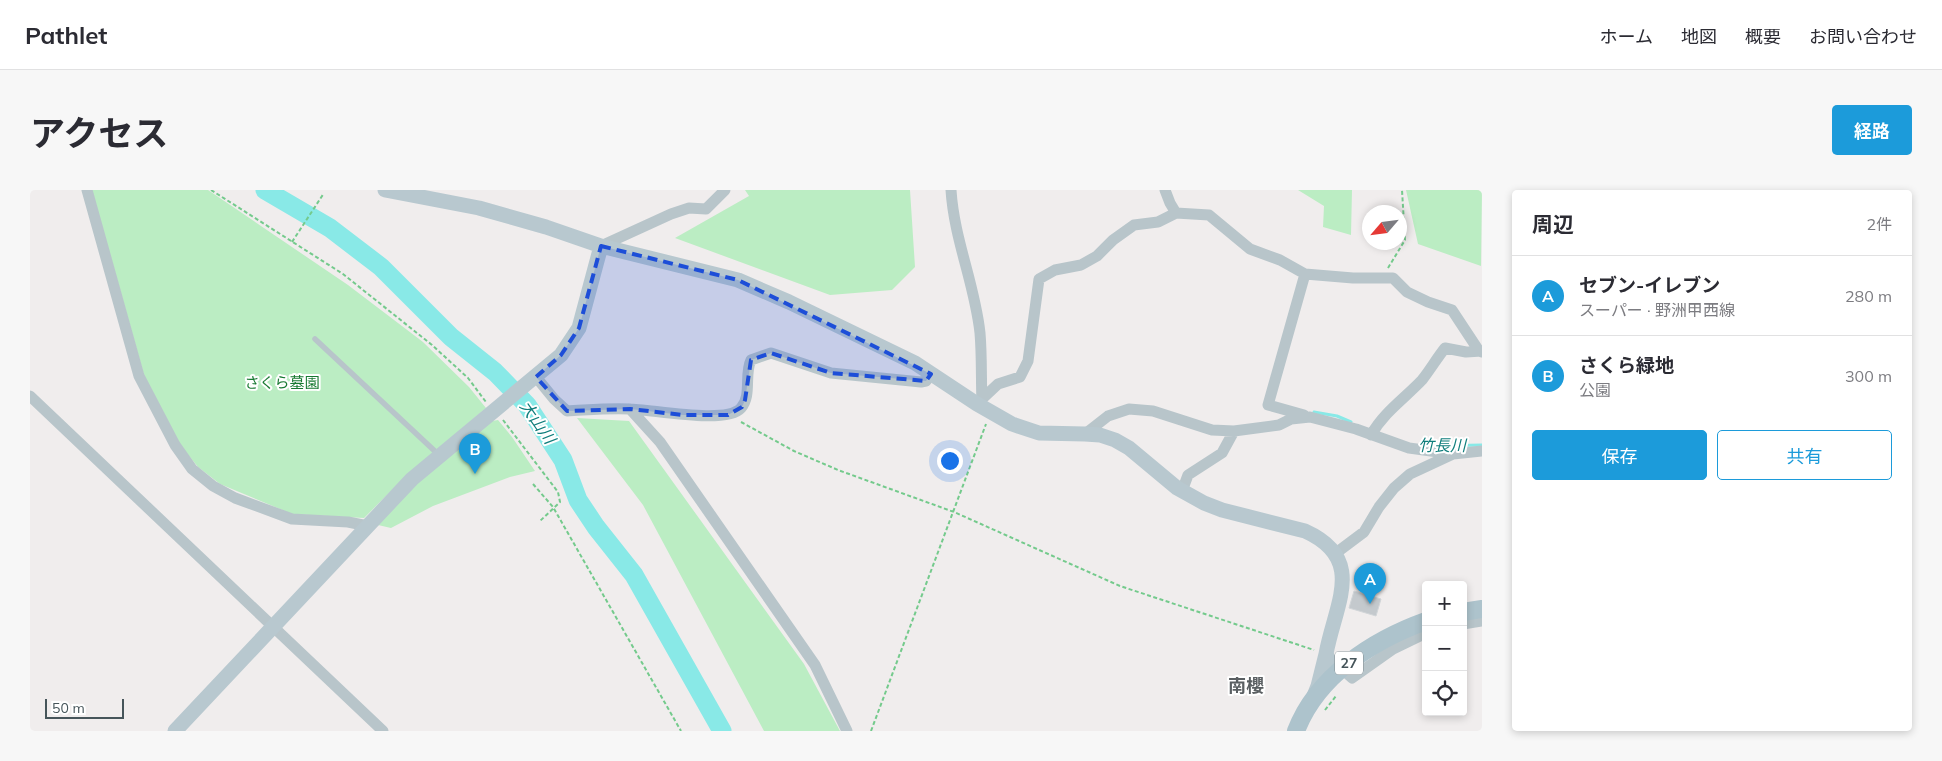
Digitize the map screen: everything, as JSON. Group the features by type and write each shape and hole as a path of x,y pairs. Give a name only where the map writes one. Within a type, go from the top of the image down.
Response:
{"main road":[{"path":"1467,611 1482,609"},
{"name":"27","path":"1296,731 1375,644 1420,629"}],"street":[{"path":"87,190 139,376 175,445 192,469 213,486 235,498 292,519 348,522 368,526"},
{"path":"385,190 478,208 546,227 601,246 738,280 916,363 931,374 1024,429 1039,433 1100,435 1115,440 1129,448 1168,482 1182,491 1222,510 1305,531 1324,541 1336,553 1343,581 1318,686 1316,708"},
{"path":"601,246 680,211 689,208 706,209 725,190"},
{"path":"951,190 955,224 972,291 980,333 985,406"},
{"path":"1164,190 1176,213"},
{"path":"985,406 998,384 1020,377 1028,360 1039,279 1055,270 1081,265 1097,256 1113,240 1134,225 1158,222 1176,213 1209,214 1250,250 1280,260 1306,274 1393,278 1407,292 1452,310 1481,352"},
{"path":"174,731 412,479 561,355 579,328 601,246"},
{"path":"1306,274 1268,405 1409,448 1453,454 1482,451"},
{"path":"1371,435 1378,422 1389,409 1422,379 1445,348 1466,352 1481,352"},
{"path":"535,378 567,411 630,409 683,415 728,415 742,407 745,400 748,366 751,360 771,352 831,373 921,382 926,380 931,374"},
{"path":"30,396 383,731"},
{"path":"630,409 660,442 815,666 847,731"},
{"path":"1085,434 1108,416 1128,409 1154,411 1212,430 1234,431 1280,425 1291,419 1310,417"},
{"path":"1182,491 1188,475 1222,453 1234,431"},
{"path":"1336,553 1364,532 1379,507 1410,474 1453,454"},
{"path":"1467,624 1482,622"},
{"path":"1326,654 1332,666 1347,673"}],"lane":[{"path":"315,339 440,456"}],"path":[{"path":"211,190 343,274 432,345 468,378 486,403 498,409 558,492 560,502 540,520"},
{"path":"1382,278 1405,240 1402,190"},
{"path":"292,242 324,194"},
{"path":"871,731 954,512 985,406"},
{"path":"728,415 794,451 838,470 954,512 1120,586 1326,654"},
{"path":"533,484 554,509 681,731"},
{"path":"1316,708 1347,673"}],"highlighted area":[{"path":"601,246 738,280 931,374 926,381 831,373 771,353 751,360 745,400 742,407 728,415 683,415 630,409 567,411 536,377 561,355 579,328"}],"green space":[{"name":"さくら墓園","path":"92,190 208,190 348,285 423,342 469,387 486,408 404,478 364,518 292,514 220,484 198,467 181,446 144,375"},
{"path":"745,190 910,190 915,267 892,290 830,295 675,238 749,196"},
{"path":"1298,190 1352,190 1351,235 1323,227 1324,206"},
{"path":"1406,190 1482,190 1481,266 1418,244"},
{"path":"577,418 629,421 804,664 840,731 764,731 643,505"},
{"path":"498,420 535,471 510,477 433,506 391,528 378,525 416,483 492,421"}],"building":[{"path":"1354,591 1381,599 1376,616 1349,608"}],"waterway":[{"name":"大山川","path":"265,190 330,228 381,267 451,337 495,372 527,405 563,460 578,500 596,527 634,575 722,731"},
{"name":"竹長川","path":"1314,412 1337,416 1351,422"},
{"name":"竹長川","path":"1433,446 1482,445"}],"place":[{"name":"さくら緑地","path":"475,474"},
{"name":"セブン-イレブン","path":"1370,604"}],"district":[{"name":"南櫻","path":"1246,686"}]}
